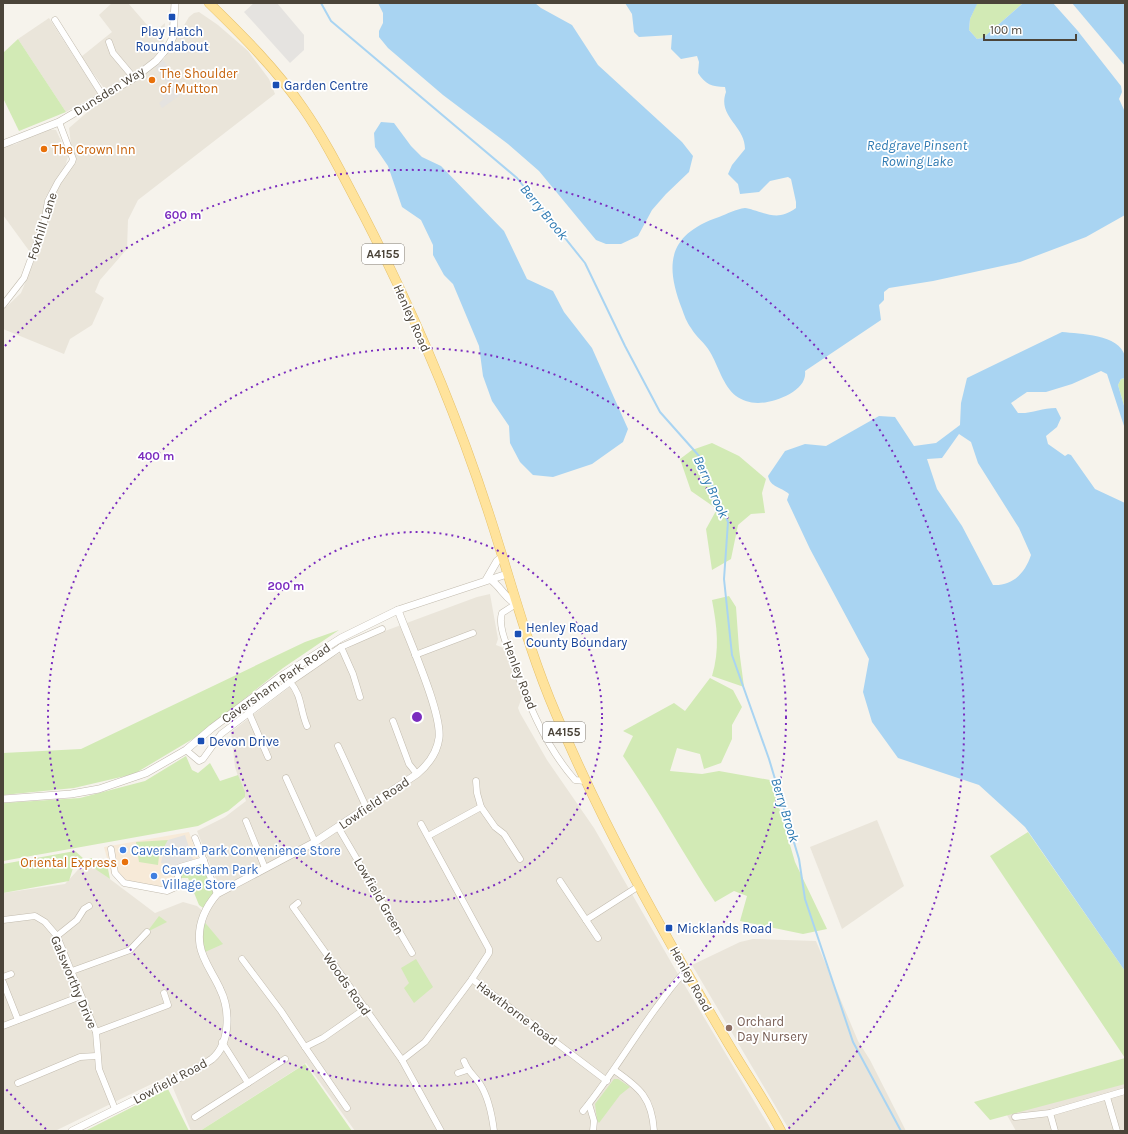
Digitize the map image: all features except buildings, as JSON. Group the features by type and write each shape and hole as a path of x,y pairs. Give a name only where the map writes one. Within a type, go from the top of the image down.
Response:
{"main road":[{"name":"Henley Road","path":"209,3 272,68 303,107 347,183 398,287 441,386 475,473 516,604 555,712 586,781 639,886 781,1131"}],"street":[{"name":"Dunsden Way","path":"3,144 59,122 134,78 156,61 168,47 174,31 174,4"},
{"path":"55,20 103,96"},
{"path":"109,42 113,53 134,78"},
{"name":"Foxhill Lane","path":"3,304 24,278 44,223 48,201 58,182 72,162 59,122"},
{"path":"502,557 497,561 488,580 501,588 508,600 516,604"},
{"name":"Caversham Park Road","path":"3,799 71,794 99,789 146,773 186,750 212,728 319,650 362,626 398,610 507,574"},
{"name":"Henley Road","path":"516,604 502,613 501,622 507,644 526,697 562,763 575,780 586,781"},
{"name":"Lowfield Road","path":"72,1131 115,1108 197,1069 213,1058 222,1042 227,1026 226,1004 204,957 200,946 200,934 204,915 209,903 217,894 315,842 367,809 417,774 429,762 439,738 437,716 398,610"},
{"path":"186,750 199,761 204,759 221,734 290,682 341,647 382,629"},
{"path":"415,655 474,633"},
{"path":"341,647 351,669 360,697"},
{"path":"290,682 296,689 301,699 302,712 307,726"},
{"path":"249,713 268,757"},
{"path":"393,721 409,764 417,774"},
{"path":"338,746 367,809"},
{"path":"286,778 315,842"},
{"path":"476,781 481,807 494,825 501,830 520,859"},
{"path":"428,836 481,807"},
{"path":"246,822 265,868"},
{"name":"Hawthorne Road","path":"421,824 489,949 488,957 472,979 607,1081"},
{"name":"Lowfield Green","path":"338,827 412,953"},
{"path":"196,838 217,894"},
{"path":"111,849 115,873 124,884 167,891 176,887 180,867 204,860"},
{"path":"560,881 598,938"},
{"path":"586,920 639,886"},
{"path":"57,936 77,920 84,909 89,906"},
{"name":"Woods Road","path":"293,907 402,1060 441,1131"},
{"name":"Galsworthy Drive","path":"3,920 35,916 45,922 57,936 96,1032 96,1056 99,1069 115,1108"},
{"path":"72,971 130,950 147,932"},
{"name":"Lowfield Green","path":"407,944 414,940"},
{"path":"242,959 266,984 305,1047 347,1108"},
{"path":"583,1111 607,1081 635,1036 676,981 687,970"},
{"path":"3,977 11,974"},
{"path":"402,1060 425,1042 472,979"},
{"path":"3,982 18,1020"},
{"path":"96,1032 169,1008 164,993"},
{"path":"3,1026 81,996"},
{"path":"305,1047 323,1038 366,1008"},
{"path":"222,1042 248,1083"},
{"path":"18,1083 80,1057 96,1056"},
{"path":"195,1117 285,1059"},
{"path":"464,1061 467,1070 480,1083 492,1110 494,1131"},
{"path":"458,1073 467,1070"},
{"path":"614,1070 639,1088 645,1095 653,1118 654,1131"},
{"path":"1016,1117 1050,1113 1125,1091"},
{"path":"1107,1096 1117,1131"},
{"path":"589,1104 594,1121 592,1131"},
{"path":"1050,1113 1055,1131"}],"shaded area":[{"path":"112,3 128,3 154,33 165,23 163,47 154,58 140,68 109,88 104,88 81,57 112,32 99,15"},
{"path":"254,3 277,3 304,35 304,50 290,63 244,12"},
{"path":"199,12 218,25 248,51 269,79 275,94 138,200 128,220 127,249 100,280 95,292 104,298 92,325 70,339 64,354 3,329 3,310 21,293 46,231 50,211 50,196 61,183 73,161 69,128 91,109 164,59 189,17 194,13"},
{"path":"49,18 98,94 66,112 18,39"},
{"path":"163,60 186,91 162,108 159,103 164,99 159,92 168,85 155,67"},
{"path":"45,129 56,130 68,156 65,167 45,198 42,218 30,252 3,215 3,147 16,144"},
{"path":"490,594 498,639 496,645 506,649 522,697 518,708 520,713 547,760 594,828 675,969 772,1131 355,1131 306,1063 200,1131 191,1131 168,1076 55,1131 3,1131 3,893 65,884 86,861 155,913 183,902 197,906 206,914 221,892 197,831 225,817 246,801 235,767 231,732 317,666 366,638 477,597"},
{"path":"877,820 904,886 842,929 810,847"},
{"path":"189,832 200,863 182,870 177,890 123,885 111,873 104,847"},
{"path":"185,835 193,860 177,866 161,863 165,845 168,840"},
{"path":"753,939 816,941 858,1041 870,1060 906,1131 790,1131 692,965 740,942"},
{"path":"1125,1065 1125,1131 1016,1131 999,1101"}],"green space":[{"path":"969,3 1023,3 983,38 977,39 969,30 970,19 976,5"},
{"path":"18,39 66,112 19,131 3,98 3,53"},
{"path":"1125,378 1125,409 1118,385 1121,379"},
{"path":"712,443 739,456 766,479 762,493 765,513 751,514 738,525 731,559 712,570 706,529 717,509 691,491 680,459 692,450"},
{"path":"729,596 736,607 744,687 712,676 715,666 717,638 712,600"},
{"path":"339,630 283,668 196,737 134,774 74,788 3,795 3,753 81,749 305,642"},
{"path":"710,678 733,690 742,707 732,725 732,739 721,763 704,769 700,754 677,748 670,771 702,774 719,771 770,780 795,862 827,929 803,934 740,921 747,896 734,891 715,902 623,756 633,736 623,731 674,703 685,711"},
{"path":"186,756 192,770 198,773 210,763 220,781 238,775 245,792 245,797 228,811 198,826 3,861 3,803 80,798 145,781"},
{"path":"1028,832 1125,971 1125,1058 990,856"},
{"path":"168,840 162,857 159,856 158,865 139,862 136,842"},
{"path":"75,851 84,859 80,859 80,862 73,868 69,881 3,893 3,864"},
{"path":"92,858 92,864 104,862 107,864 110,879 82,860"},
{"path":"200,863 205,864 217,894 206,910 199,905 188,878 180,878 182,870"},
{"path":"159,916 167,922 147,932"},
{"path":"202,919 223,944 203,953"},
{"path":"416,959 433,987 414,1003 404,988 409,983 401,968"},
{"path":"1125,1058 1125,1084 990,1120 974,1102"},
{"path":"305,1064 352,1131 200,1131"},
{"path":"614,1079 618,1079 630,1087 620,1095 599,1123 597,1120 595,1104"},
{"path":"168,1089 189,1131 85,1131"}],"water":[{"path":"378,3 535,3 541,8 572,25 598,65 682,142 693,156 689,172 652,210 638,236 621,244 606,244 596,240 539,171 508,144 443,95 388,48 379,37 379,31 383,23 383,13"},
{"name":"Redgrave Pinsent Rowing Lake","path":"625,3 969,3 977,4 970,19 969,30 977,39 983,38 1023,3 1053,3 1077,30 1121,86 1122,92 1119,99 1125,112 1125,215 1086,237 1020,262 933,281 889,288 884,292 884,300 879,305 881,320 805,371 804,378 796,390 773,401 755,403 743,400 731,392 710,352 688,324 676,293 673,278 675,252 681,241 690,232 702,224 735,210 746,208 770,215 780,215 790,212 796,208 791,179 788,177 770,181 759,192 740,194 738,184 728,174 732,165 745,149 744,141 741,133 728,115 725,108 725,87 716,86 703,80 698,73 699,62 697,56 681,59 671,49 672,35 639,37 634,32 632,14"},
{"path":"1072,3 1125,3 1125,66"},
{"path":"381,122 394,123 411,146 422,157 441,166 504,231 527,279 553,291 564,312 592,348 628,429 623,442 592,464 553,477 533,475 520,462 510,443 509,426 492,401 483,376 479,346 453,284 444,275 433,255 433,245 421,220 402,207 388,166 375,147 374,133"},
{"path":"1062,332 1098,336 1107,339 1115,343 1125,356 1125,378 1121,379 1118,385 1125,409 1125,429 1107,374 1101,371 1072,384 1046,392 1027,392 1011,403 1018,413 1056,408 1061,418 1057,427 1046,436 1048,444 1065,456 1068,454 1071,455 1095,489 1125,503 1125,971 1025,827 979,785 898,758 872,722 863,692 869,659 810,549 787,500 789,494 771,483 769,480 768,476 785,451 805,444 826,446 879,416 895,417 914,446 936,443 960,425 961,403 967,378","holes":["959,434 971,442 978,463 1019,528 1031,555 1022,573 1012,581 1000,585 993,585 962,526 937,489 927,459 942,458"]}],"waterway":[{"name":"Berry Brook","path":"321,3 331,21 517,178 585,263 625,346 660,412 700,457 728,522 724,579 732,655 769,759 799,859 805,899 853,1042 901,1131"}],"place":[{"name":"Play Hatch Roundabout","path":"172,17"},
{"name":"The Shoulder of Mutton","path":"152,80"},
{"name":"Garden Centre","path":"276,85"},
{"name":"The Crown Inn","path":"44,149"},
{"name":"Henley Road County Boundary","path":"518,634"},
{"name":"Devon Drive","path":"201,741"},
{"name":"Caversham Park Convenience Store","path":"123,850"},
{"name":"Oriental Express","path":"125,862"},
{"name":"Caversham Park Village Store","path":"154,876"},
{"name":"Micklands Road","path":"669,928"},
{"name":"Orchard Day Nursery","path":"729,1028"}]}
